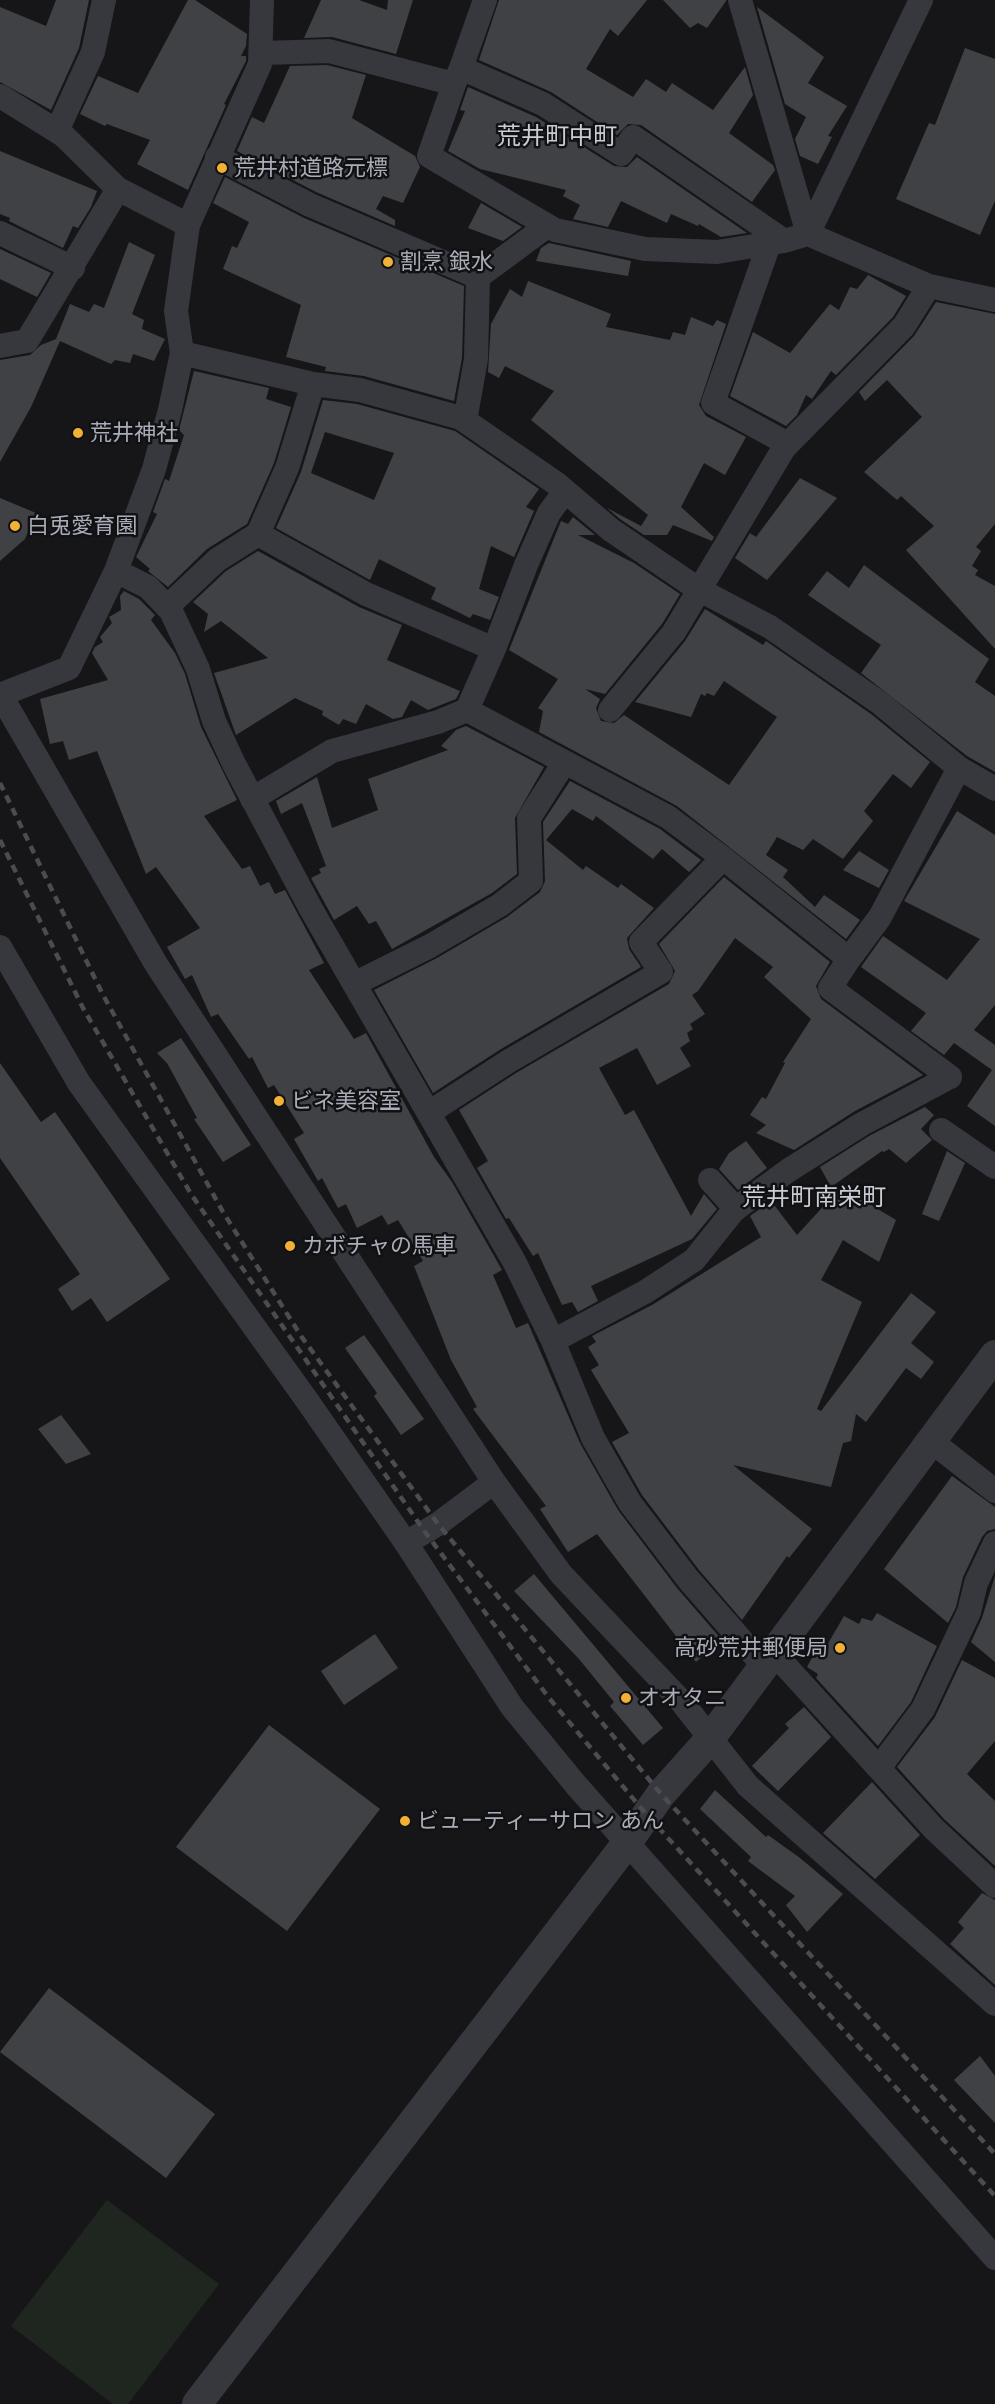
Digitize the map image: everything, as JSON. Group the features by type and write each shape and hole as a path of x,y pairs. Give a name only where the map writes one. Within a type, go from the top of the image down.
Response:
{"street":[{"path":"57,130 93,52 104,0"},
{"path":"262,0 260,64 188,225 176,311 182,353 154,469 116,571 69,668 0,694 156,964 494,1482 561,1574 681,1701 709,1740 748,1786 995,2004"},
{"path":"485,0 429,156 555,231 645,249 717,252 777,242 808,234 930,286 995,300"},
{"path":"740,0 808,234"},
{"path":"808,234 921,0"},
{"path":"262,53 329,51 457,76 543,104 621,154 633,137 777,242"},
{"path":"0,96 57,130 109,177 118,189 188,225"},
{"path":"217,157 310,205 478,277"},
{"path":"0,346 27,341 73,268 118,189"},
{"path":"478,277 547,226"},
{"path":"0,233 73,268"},
{"path":"777,242 713,403 788,444"},
{"path":"465,421 476,359 478,277"},
{"path":"610,710 674,632 788,444 903,326 930,286"},
{"path":"182,353 313,384 360,390 465,421 565,491 611,530 698,589 770,627 880,703 959,768 995,789"},
{"path":"167,608 217,560 258,534 287,468 313,384"},
{"path":"252,799 332,751 438,722 467,710 549,513 565,491"},
{"path":"258,534 366,594 494,649"},
{"path":"116,571 148,587 167,608 198,669 214,721 252,799 354,984 430,1112 515,1263 553,1341 593,1437 630,1503 688,1579 879,1768 934,1829 995,1886"},
{"path":"467,710 668,817 849,959"},
{"path":"354,984 430,946 500,905 531,881 529,818 564,763"},
{"path":"553,1341 645,1292 694,1260 736,1209 862,1124 950,1077 830,988 880,917 959,768"},
{"path":"430,1112 509,1060 661,972 641,942 723,858"},
{"path":"0,947 79,1083 406,1543 512,1707 627,1843 995,2258"},
{"path":"941,1130 995,1167"},
{"path":"710,1180 736,1209"},
{"path":"197,2404 627,1843 661,1794 709,1740 995,1355"},
{"path":"931,1441 995,1491"},
{"path":"406,1543 438,1524 494,1482"},
{"path":"879,1768 923,1710 969,1612 976,1583 995,1543"}],"shaded area":[{"path":"107,2200 219,2284 128,2404 113,2404 11,2326"}],"building":[{"path":"56,0 89,0 79,48 51,110 0,82 0,7 46,26"},
{"path":"188,0 195,0 247,34 246,46 241,56 246,56 246,61 224,104 226,105 188,190 137,164 150,140 107,124 105,126 80,114 98,76 138,93"},
{"path":"321,0 359,0 387,10 388,0 413,0 396,54 332,37 304,38"},
{"path":"499,0 647,0 618,36 610,29 586,69 633,97 646,79 666,92 672,83 713,110 745,67 753,95 729,133 773,165 775,170 752,202 641,125 628,124 617,135 551,92 479,60"},
{"path":"663,0 726,1 707,28 698,23 690,28"},
{"path":"757,7 824,57 808,83 847,106 828,136 832,137 818,164 800,156 795,139 806,117 785,104"},
{"path":"965,48 995,59 995,201 980,235 896,199 929,123 935,125"},
{"path":"327,65 366,75 352,118 415,156 420,167 403,203 383,196 376,209 395,220 395,226 316,192 237,151 252,117 264,123 290,66"},
{"path":"468,87 536,117 614,166 627,167 637,157 747,233 721,237 699,224 698,226 671,214 667,223 621,201 608,227 573,219 580,205 563,196 566,190 480,169 448,151 465,111 460,110"},
{"path":"0,151 97,191 91,207 78,228 73,226 63,248 9,221 10,218 0,214"},
{"path":"225,177 304,218 464,286 462,358 454,401 364,376 325,371 326,367 286,357 301,305 223,269 232,246 237,248 249,222 213,203"},
{"path":"481,203 522,227 503,241 468,228"},
{"path":"129,242 155,255 132,314 144,320 142,329 165,339 154,361 133,354 130,363 115,360 111,364 60,341 31,407 0,462 0,360 30,355 41,345 56,339 70,304 89,312 94,304 104,308"},
{"path":"549,243 631,261 628,276 536,261 541,248"},
{"path":"0,249 51,273 37,297 0,279"},
{"path":"868,275 906,296 893,317 836,375 831,371 812,399 806,395 797,415 786,426 730,396 753,332 790,353 830,304 839,310 850,287 857,289"},
{"path":"528,281 611,314 606,327 670,340 673,332 685,335 691,317 713,326 717,320 726,324 699,405 706,416 746,437 725,475 704,463 681,507 714,537 712,541 673,525 667,535 644,535 620,519 607,508 641,526 648,515 531,420 554,391 505,366 499,378 488,372 491,324 510,289 522,297"},
{"path":"936,302 995,314 995,524 976,547 981,551 972,566 978,570 975,575 995,586 995,649 906,550 934,526 901,496 897,500 864,472 922,417 887,380 865,401 859,392 914,336"},
{"path":"194,371 269,388 266,399 291,407 274,463 247,524 207,549 168,587 148,571 150,569 136,557 157,514 153,512 165,479 169,481 184,435 179,430"},
{"path":"323,400 357,404 455,431 539,489 526,507 534,511 514,557 491,546 479,589 499,597 490,620 473,614 470,618 431,599 436,588 379,559 370,580 276,528 301,472","holes":["325,432 394,453 374,500 311,473"]},
{"path":"800,478 837,498 767,580 735,558 750,533 756,537"},
{"name":"白兎愛育園","path":"0,498 36,513 25,539 0,561"},
{"path":"573,517 595,535 578,535 634,563 680,594 662,624 605,694 585,689 600,699 596,708 601,721 614,723 624,715 729,785 777,717 724,681 714,696 707,693 705,696 701,694 691,717 635,702 685,641 705,609 763,645 766,641 871,714 930,762 911,788 893,774 864,811 873,821 843,859 813,839 803,850 777,837 766,855 788,870 783,877 815,907 824,895 860,920 846,939 677,806 539,732 543,711 538,708 558,679 509,650 561,521 568,524"},
{"path":"258,551 359,607 402,625 387,660 460,691 456,699 428,710 411,700 402,717 393,719 366,704 356,724 343,719 339,725 322,715 323,711 295,698 236,735 214,673 268,658 221,621 204,632 208,614 193,602 226,571"},
{"path":"864,565 989,659 975,682 995,696 995,772 967,756 861,673 881,645 808,595 827,571 849,588"},
{"path":"124,591 139,599 155,615 151,620 175,653 185,674 201,727 237,800 204,816 242,869 250,866 260,886 269,882 275,894 285,890 324,963 309,970 354,1039 366,1033 434,1157 452,1182 502,1270 493,1275 516,1328 528,1323 580,1443 618,1510 677,1588 722,1640 696,1662 597,1534 568,1552 540,1509 546,1506 473,1409 477,1407 451,1360 414,1266 423,1261 398,1220 388,1225 382,1215 357,1228 346,1204 338,1208 322,1178 318,1181 294,1139 304,1133 274,1085 268,1088 252,1057 249,1059 218,1014 211,1017 192,975 185,979 167,947 200,928 156,867 146,874 97,751 69,760 63,741 50,744 40,699 108,680 92,653 95,647 103,642 100,637 112,623 109,617 121,610 120,596"},
{"path":"466,726 544,767 515,818 517,874 492,893 392,949 376,921 369,924 357,906 334,920 311,878 321,873 319,869 326,866 302,803 281,814 276,801 317,777 332,828 378,810 368,779 448,750 441,746 456,730"},
{"path":"570,781 660,829 701,860 689,872 662,849 653,859 596,816 593,821 572,809 546,840 583,870 586,866 618,888 621,884 654,908 627,938 629,949 641,967 501,1049 433,1093 374,990 437,958 507,917 540,892 545,881 543,822"},
{"path":"957,811 995,835 995,1005 974,1030 995,1045 995,1126 967,1106 992,1070 954,1043 944,1055 911,1031 926,1013 861,967 883,936 947,980 980,939 904,901"},
{"path":"859,851 889,870 879,888 843,870"},
{"path":"724,877 830,962 816,986 821,999 923,1075 855,1111 794,1150 756,1133 766,1125 750,1115 762,1097 766,1099 785,1063 783,1062 811,1019 764,977 773,967 735,938 698,991 692,995 705,1014 690,1024 693,1029 687,1033 690,1041 680,1048 691,1066 657,1085 637,1048 599,1068 625,1115 634,1110 691,1216 704,1194 717,1209 692,1239 591,1286 598,1301 578,1312 572,1302 562,1305 538,1253 533,1256 509,1218 506,1219 477,1168 488,1161 459,1110 516,1073 669,984 675,971 659,944"},
{"path":"181,1038 251,1145 223,1162 194,1119 197,1118 167,1063 157,1053"},
{"path":"0,1063 41,1122 55,1112 170,1279 107,1322 91,1298 72,1311 58,1289 80,1274 0,1158"},
{"path":"925,1107 934,1115 921,1129 932,1140 906,1163 889,1149 882,1151 831,1187 820,1167 869,1136"},
{"path":"746,1141 767,1168 738,1190 719,1169 729,1153"},
{"path":"947,1151 965,1163 939,1221 922,1214"},
{"path":"841,1187 896,1220 879,1262 843,1240 821,1280 862,1302 817,1409 821,1411 911,1293 936,1312 911,1343 934,1362 921,1379 906,1368 866,1422 856,1414 851,1441 843,1443 831,1487 733,1465 812,1529 789,1558 787,1556 742,1620 699,1570 642,1495 612,1442 629,1433 591,1370 599,1365 588,1347 596,1342 592,1336 652,1305 761,1237 750,1216 771,1201 797,1235"},
{"path":"364,1335 424,1419 401,1435 374,1396 377,1393 345,1348"},
{"path":"61,1415 91,1454 66,1464 38,1429"},
{"path":"952,1476 995,1507 995,1529 987,1531 982,1537 963,1577 956,1607 948,1623 884,1569"},
{"path":"534,1574 663,1728 643,1745 610,1706 614,1702 579,1659 514,1591"},
{"path":"995,1576 995,1662 971,1642 982,1618"},
{"path":"877,1613 937,1646 911,1702 878,1746 816,1678 818,1674 807,1667 817,1649 823,1652 844,1616 859,1624 862,1618 872,1621"},
{"path":"375,1634 398,1668 344,1705 321,1671"},
{"path":"962,1660 995,1678 995,1741 967,1774 995,1801 995,1866 944,1819 897,1767 935,1717"},
{"path":"804,1707 831,1737 778,1791 752,1766 789,1728 785,1724"},
{"path":"269,1725 380,1809 287,1931 176,1847"},
{"path":"872,1782 920,1835 875,1879 823,1833"},
{"path":"715,1790 766,1837 768,1835 800,1858 843,1894 807,1932 786,1905 795,1896 748,1861 751,1857 700,1809"},
{"path":"982,1893 995,1900 995,1985 950,1944 964,1928 958,1922"},
{"path":"49,1988 215,2114 166,2178 0,2052"},
{"path":"980,2056 995,2076 995,2123 954,2080"}],"railway":[{"path":"0,783 102,993 223,1212 301,1336 438,1524 661,1794 995,2154"},
{"path":"0,840 83,1008 191,1194 425,1532 549,1698 646,1814 995,2196"}],"place":[{"name":"荒井村道路元標","path":"222,168"},
{"name":"割烹 銀水","path":"388,262"},
{"name":"荒井神社","path":"78,433"},
{"name":"白兎愛育園","path":"15,526"},
{"name":"ビネ美容室","path":"279,1101"},
{"name":"カボチャの馬車","path":"290,1246"},
{"name":"高砂荒井郵便局","path":"840,1648"},
{"name":"オオタニ","path":"626,1698"},
{"name":"ビューティーサロン あん","path":"405,1821"}],"district":[{"name":"荒井町中町","path":"557,136"},
{"name":"荒井町南栄町","path":"814,1197"}]}
